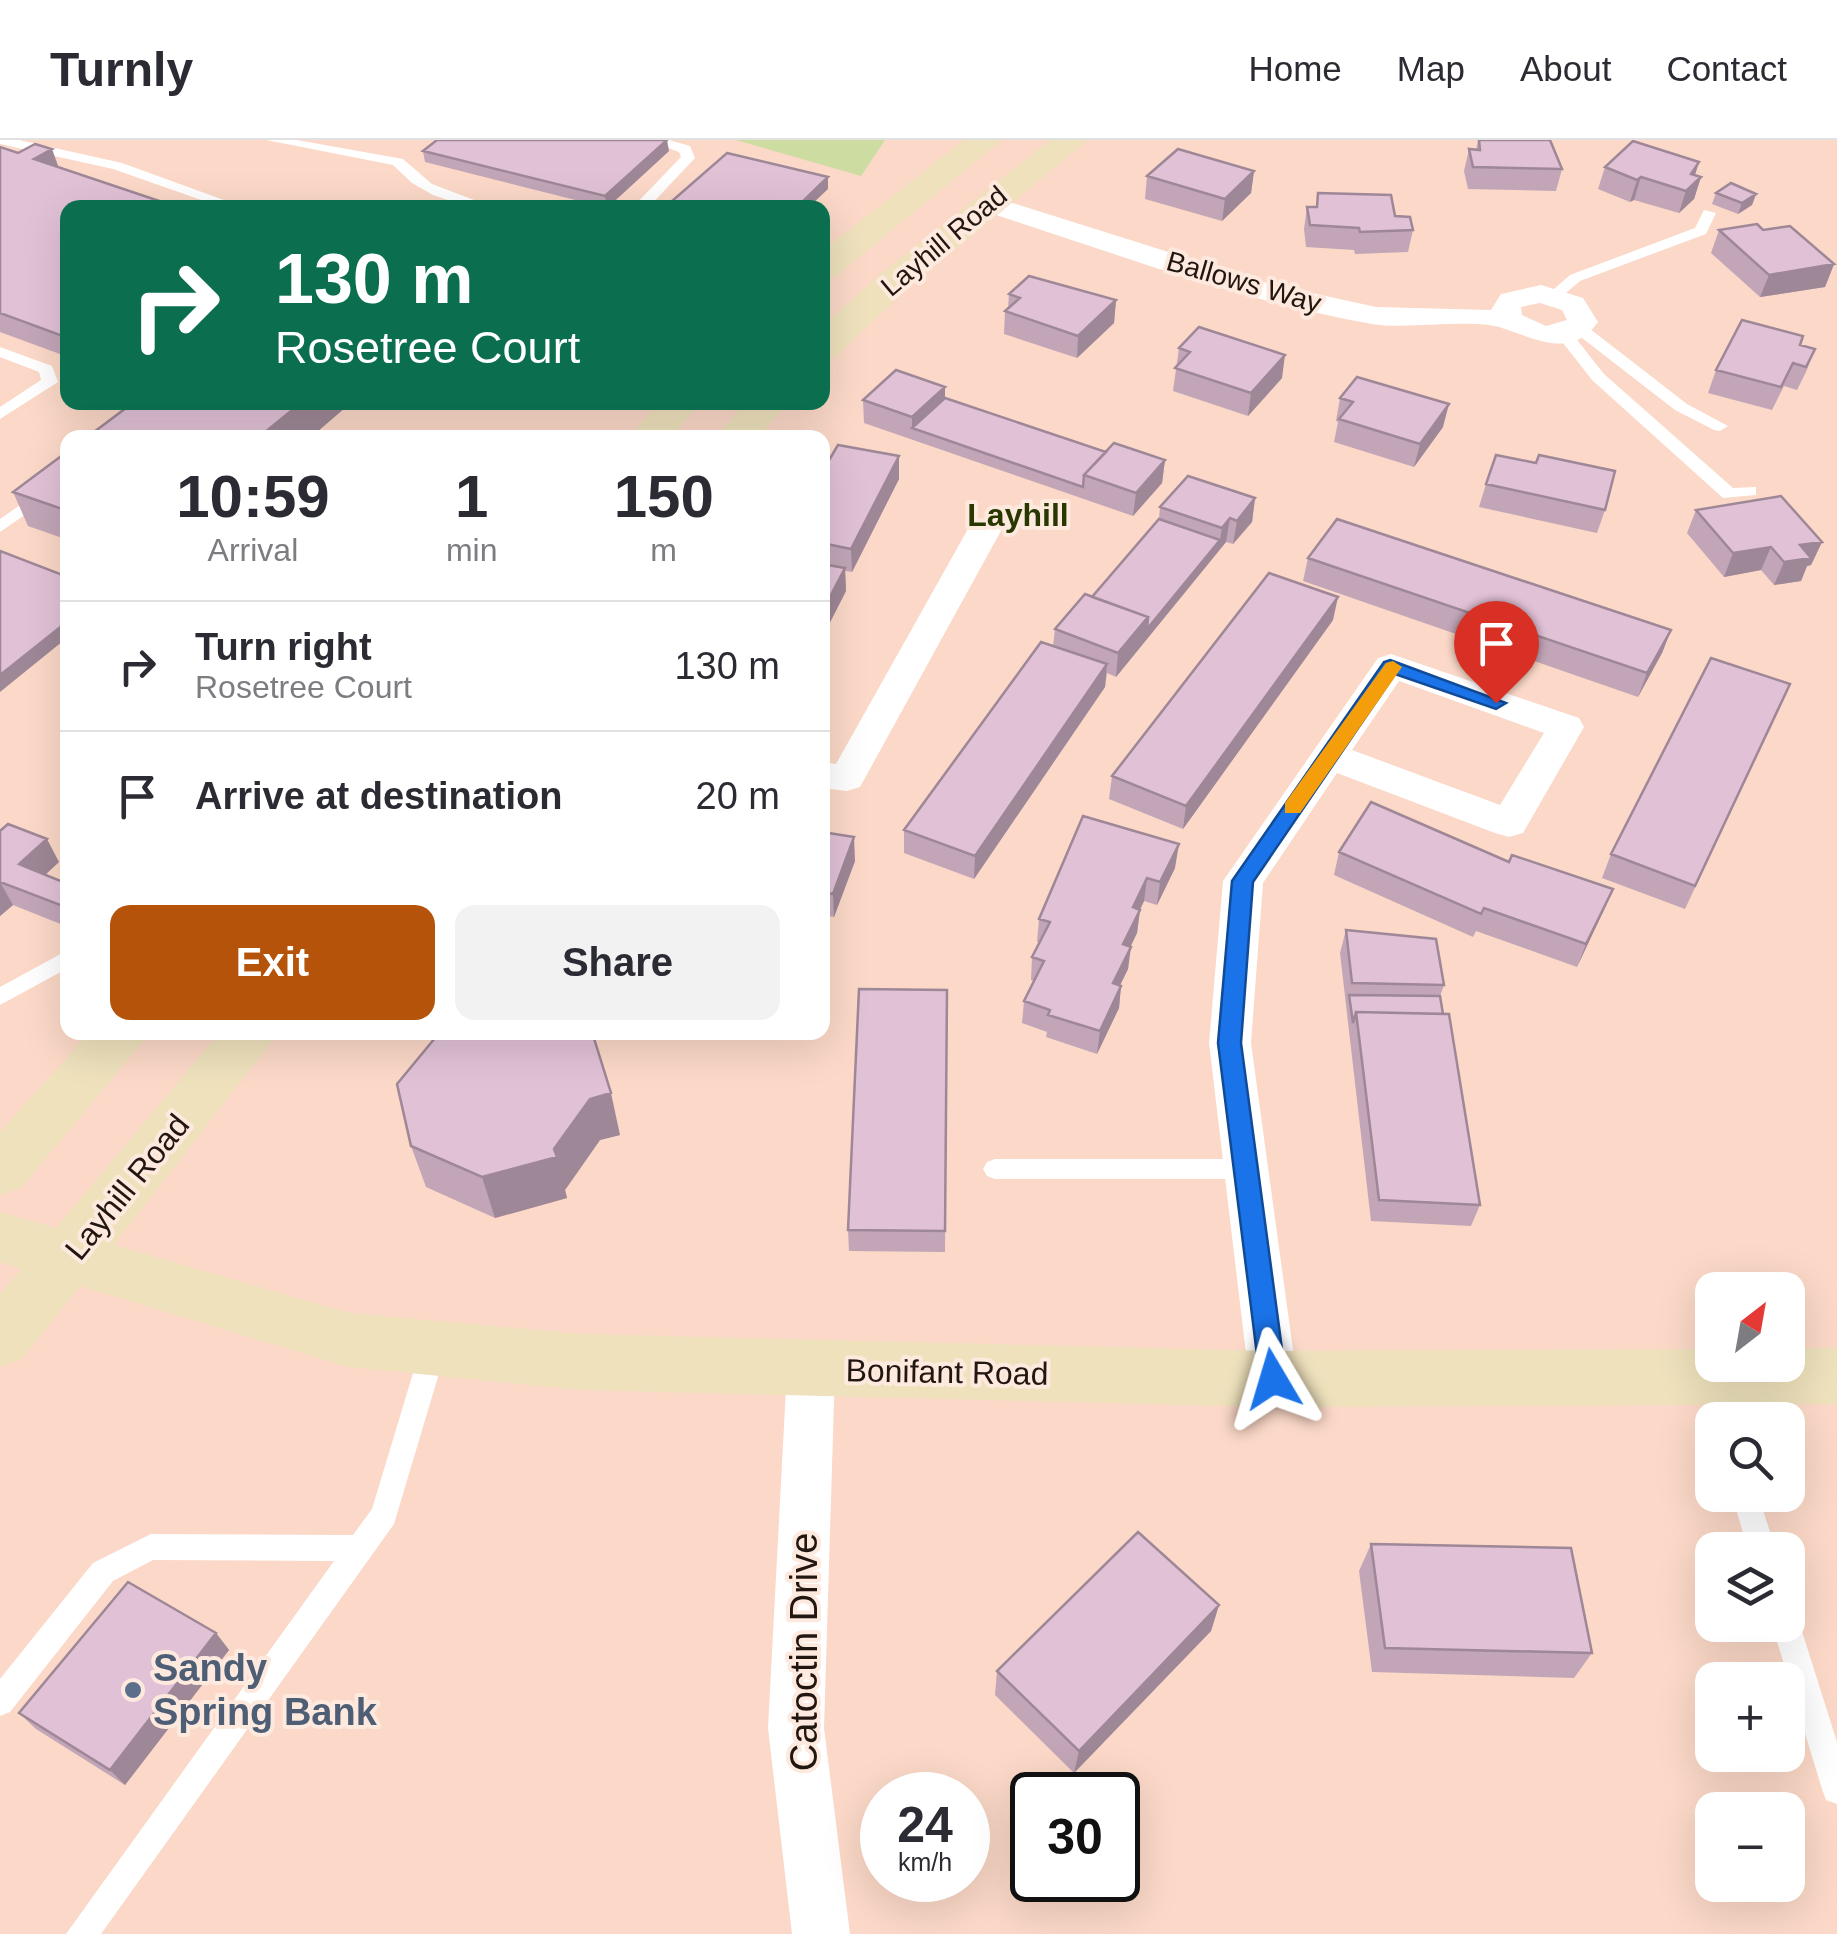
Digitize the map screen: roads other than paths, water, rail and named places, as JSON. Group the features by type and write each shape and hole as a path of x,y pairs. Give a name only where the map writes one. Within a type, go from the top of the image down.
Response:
{"main road":[{"name":"Layhill Road","path":"830,263 984,140"},
{"name":"Layhill Road","path":"830,341 988,204 1071,140"},
{"path":"656,430 674,410"},
{"path":"742,430 761,410"},
{"path":"0,1171 117,1040"},
{"name":"Layhill Road","path":"0,1340 70,1260 246,1040"},
{"name":"Bonifant Road","path":"0,1237 349,1340 582,1362 1273,1379 1714,1398 1837,1376"}],"street":[{"name":"Ballows Way","path":"988,204 1260,290 1376,316 1508,319 1529,332 1571,331"},
{"path":"1508,319 1504,309 1511,300 1530,294 1554,296 1580,310 1583,322 1571,331"},
{"path":"830,776 847,778 985,529"},
{"path":"1273,1379 1230,1043 1243,881 1328,755 1390,666 1566,727 1508,823 1328,755"},
{"name":"Catoctin Drive","path":"811,1369 796,1728 821,1934"}],"lane":[{"path":"0,140 117,166 216,200"},
{"path":"272,140 398,162 410,179 460,200"},
{"path":"647,200 688,158 685,149 654,140"},
{"path":"437,200 443,195"},
{"path":"1554,296 1575,278 1700,231 1708,213"},
{"path":"1571,331 1681,407 1720,426"},
{"path":"1571,331 1598,378 1729,494 1750,491"},
{"path":"0,352 46,369 50,382"},
{"path":"0,414 60,377"},
{"path":"0,527 60,483"},
{"path":"0,997 60,963"},
{"path":"996,1169 1246,1169"},
{"path":"82,1934 384,1515 434,1350"},
{"path":"0,1702 103,1572 151,1548 359,1548"},
{"path":"1791,1642 1837,1789"}],"place":[{"name":"Sandy Spring Bank","path":"133,1690"}],"district":[{"name":"Layhill","path":"1018,515"}]}
